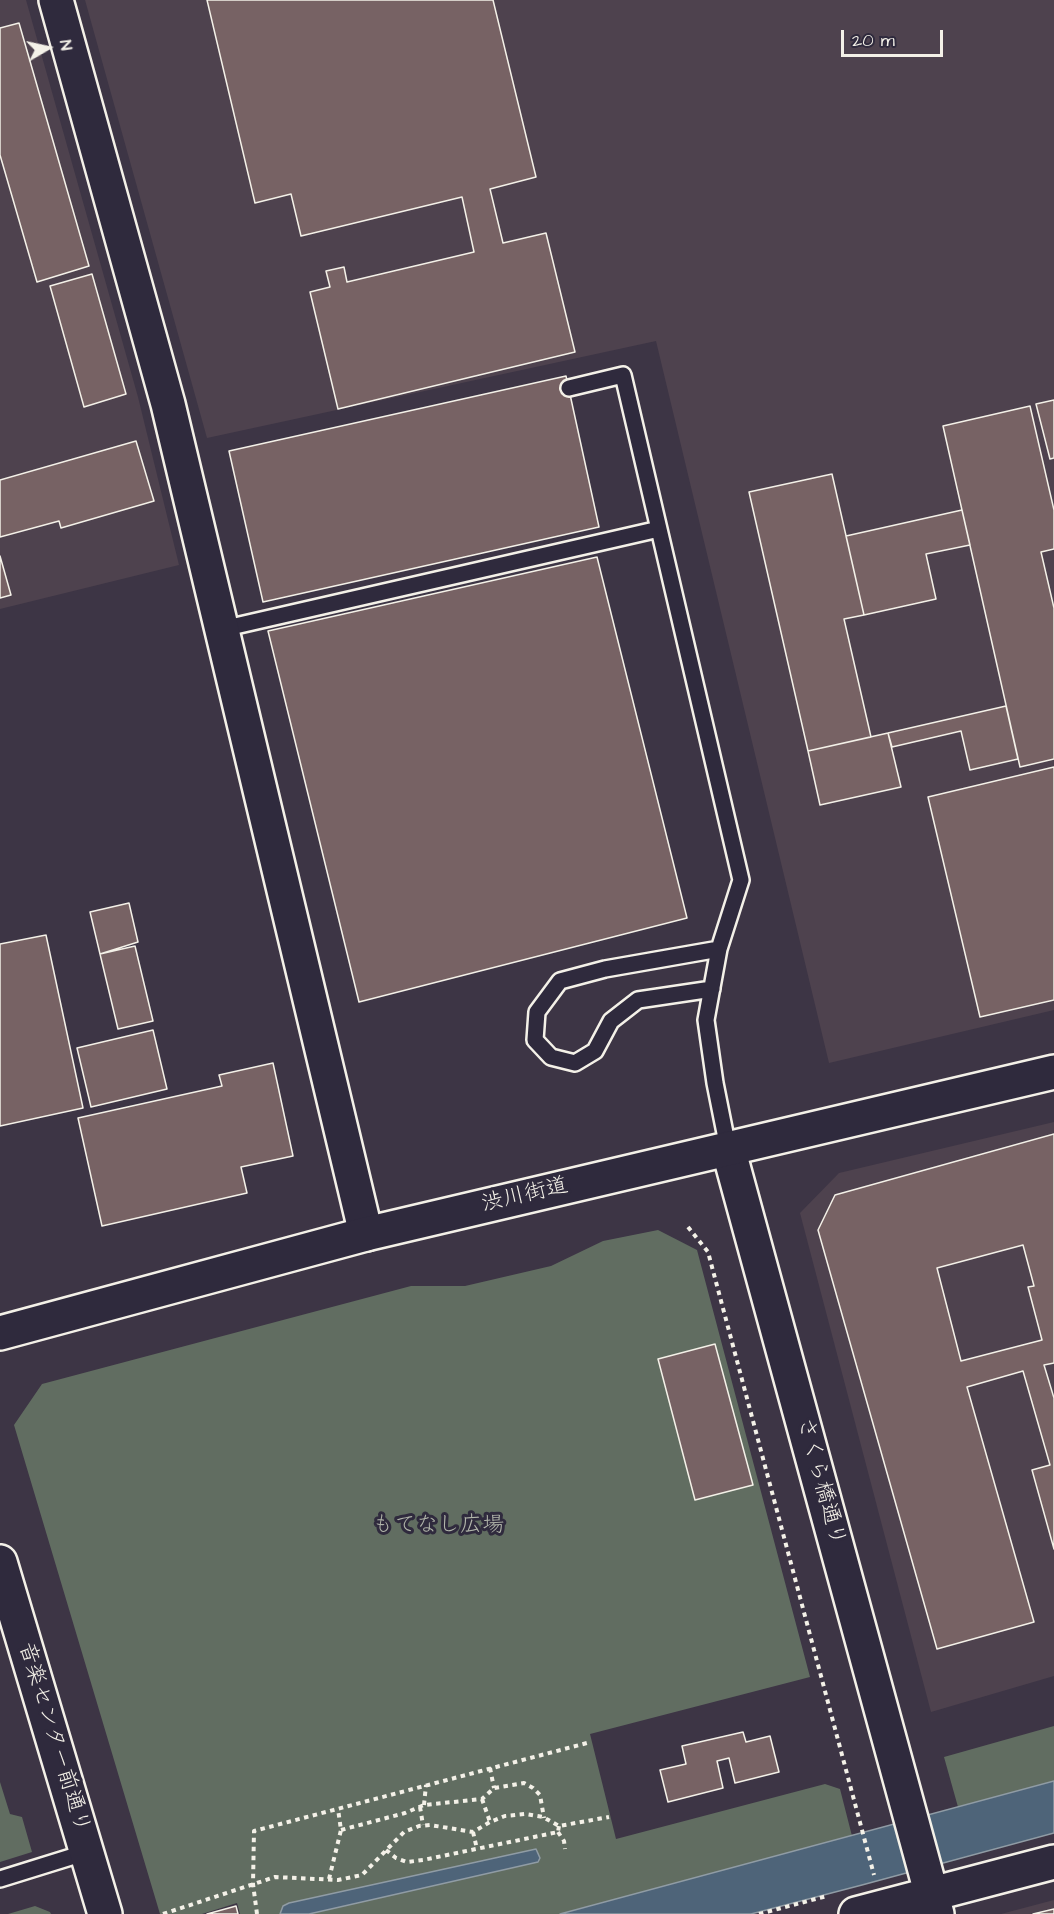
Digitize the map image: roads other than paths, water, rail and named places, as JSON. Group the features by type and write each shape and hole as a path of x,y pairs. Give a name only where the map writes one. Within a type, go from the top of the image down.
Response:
{"street":[{"path":"56,0 168,405 366,1234"},
{"name":"渋川街道","path":"0,1334 366,1234 1054,1072"},
{"name":"さくら橋通り","path":"728,1148 931,1892"},
{"name":"音楽センター前通り","path":"0,1562 105,1914"},
{"path":"845,1904 931,1892 1054,1862"}],"lane":[{"path":"569,388 623,375 741,880 719,949 706,1020 715,1083 728,1148"},
{"path":"222,629 659,529"},
{"path":"712,989 638,1000 611,1021 595,1051 575,1063 551,1058 535,1040 537,1012 560,981 605,969 719,949"},
{"path":"0,1879 87,1852"}],"water":[{"path":"1054,1781 1054,1833 862,1885 751,1914 560,1914"},
{"path":"536,1849 540,1858 538,1862 309,1914 280,1914 283,1906 289,1903"}],"park label":[{"name":"もてなし広場","path":"438,1526"}]}
